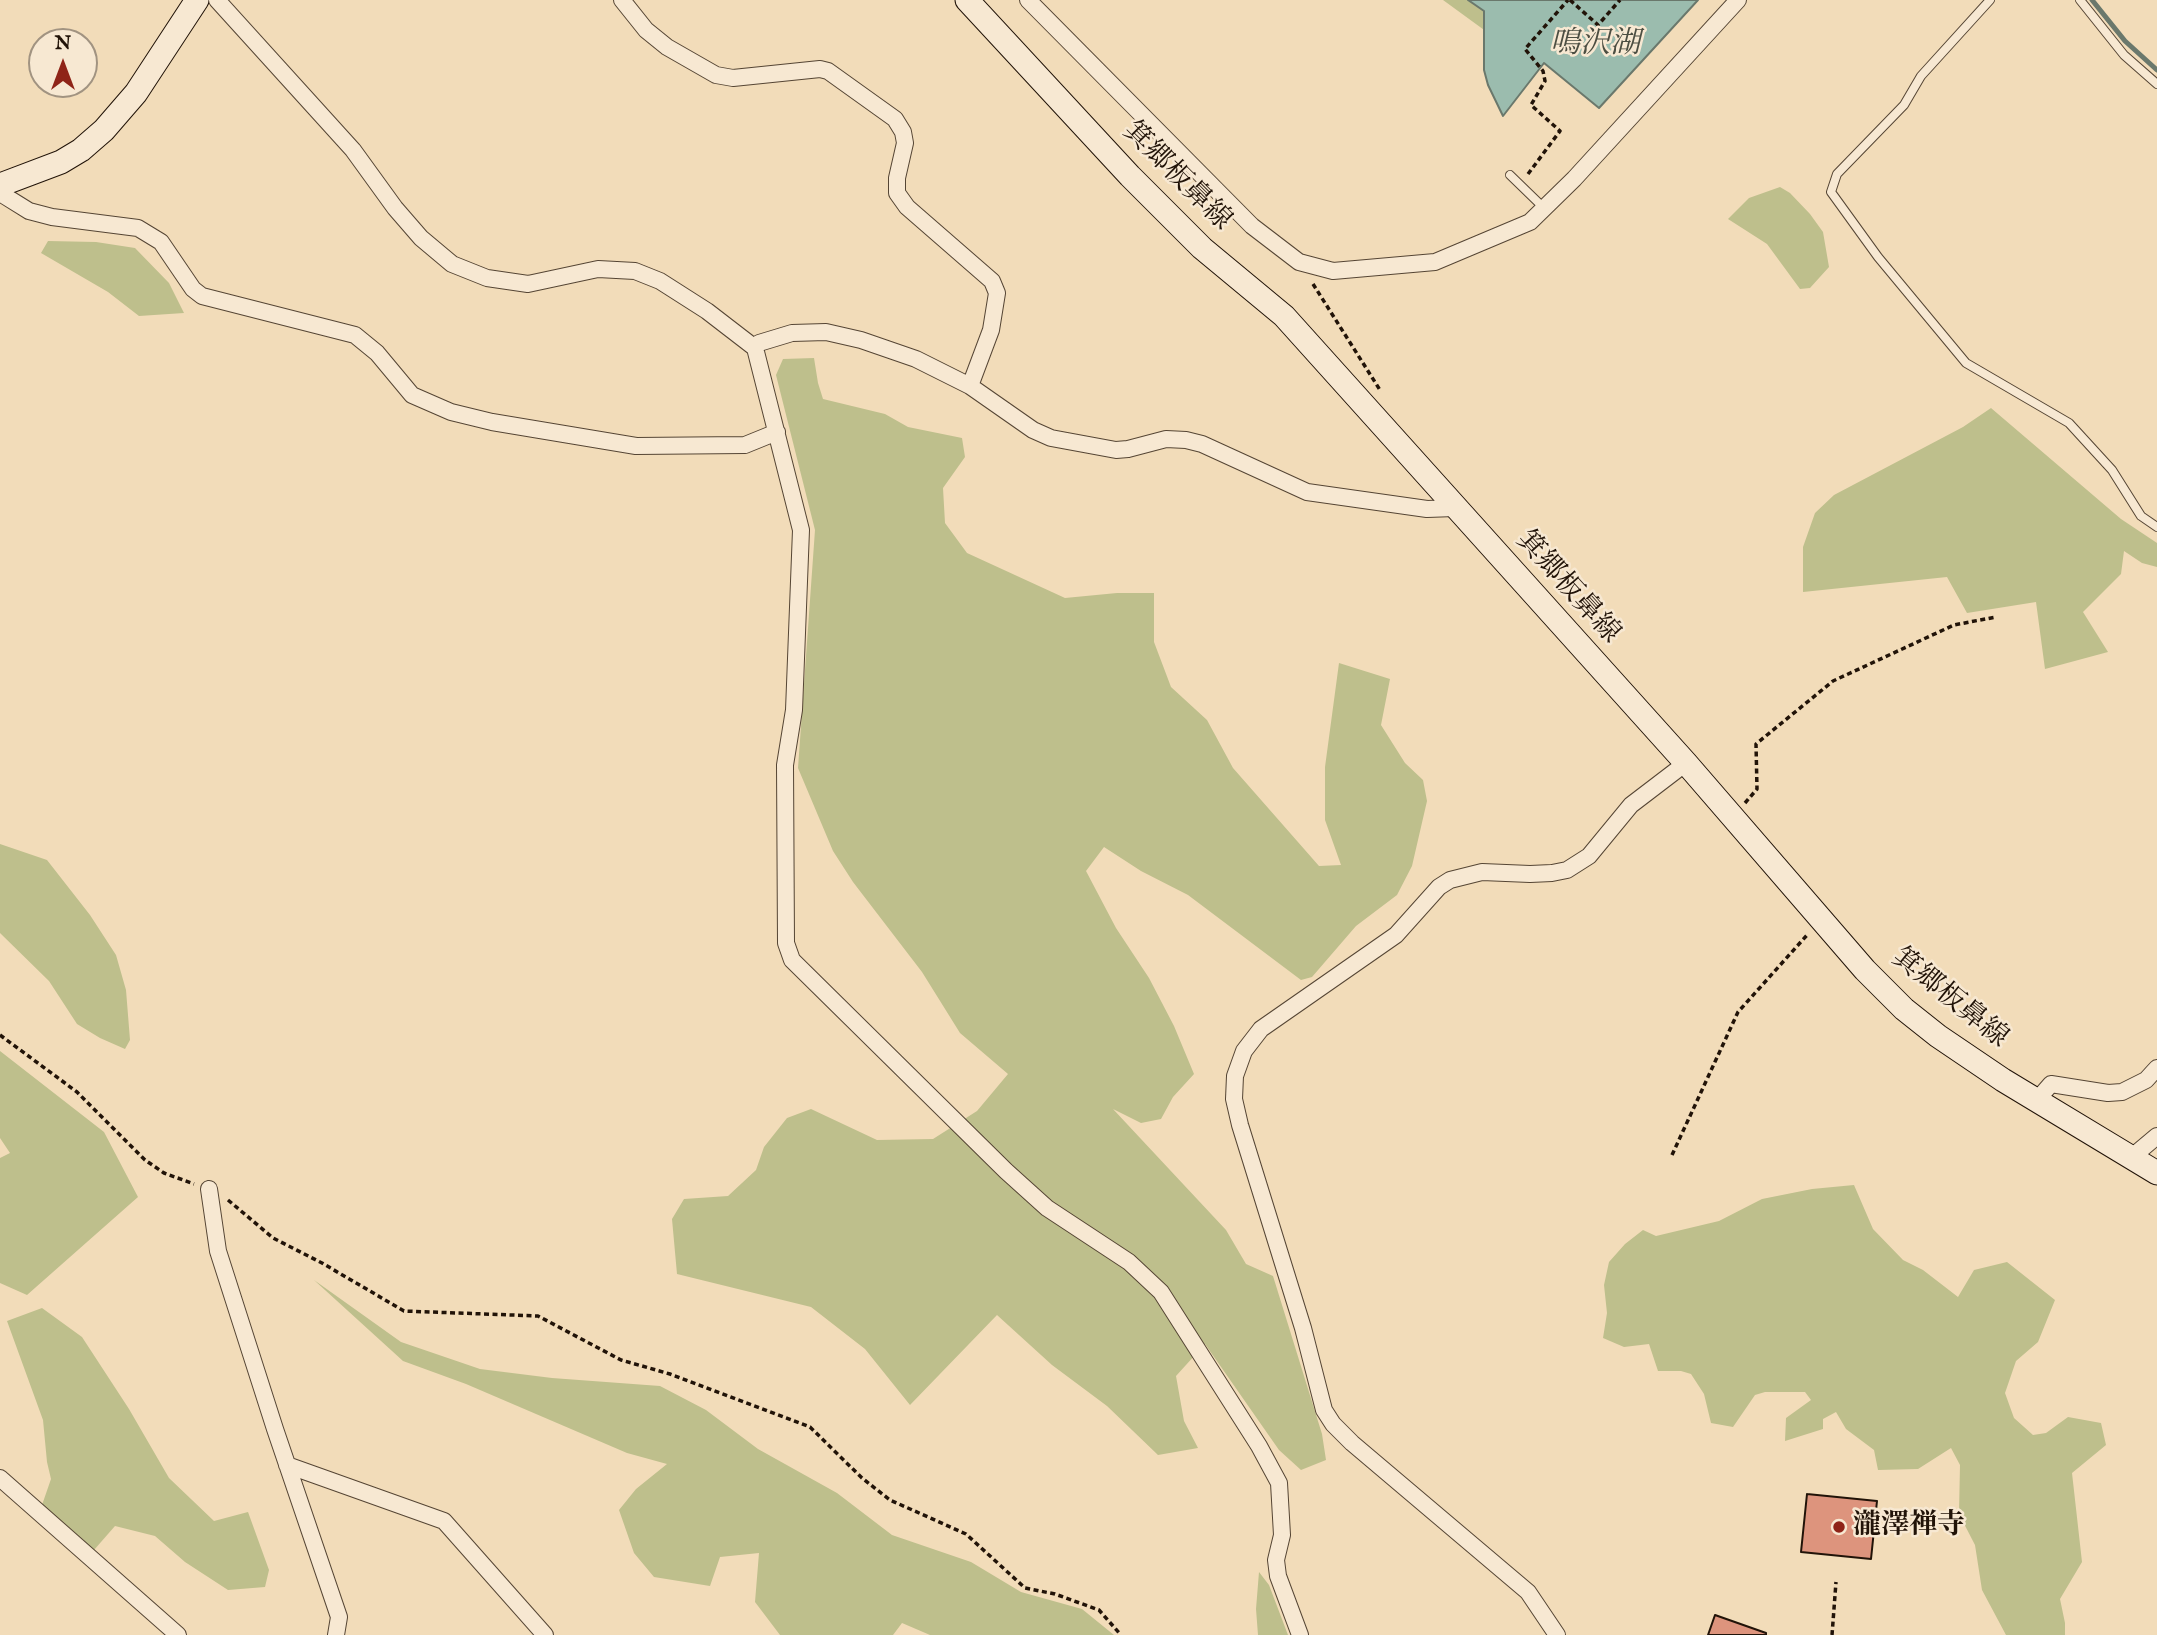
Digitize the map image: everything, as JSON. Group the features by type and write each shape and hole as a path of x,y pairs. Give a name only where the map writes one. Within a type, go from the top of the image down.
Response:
{"main road":[{"path":"0,185 61,162 104,130 136,93 197,0"},
{"name":"箕郷板鼻線","path":"967,0 1130,176 1202,248 1284,316 1686,763 1865,970 1904,1009 1938,1036 2157,1173"}],"street":[{"path":"216,0 353,150 395,208 421,238 452,264 486,278 528,284 598,270 635,271 660,281 698,305 755,348 801,530 794,710 785,765 786,943 792,960 1047,1208 1129,1262 1161,1292 1259,1446 1279,1483 1282,1535 1276,1560 1278,1576 1300,1635"},
{"path":"621,0 646,30 667,47 716,75 733,78 820,69 828,71 895,119 903,132 905,143 897,178 897,193 907,207 992,281 997,293 991,330 970,386"},
{"path":"1028,0 1252,226 1289,256 1308,265 1333,271 1435,262 1530,222 1738,0"},
{"path":"0,193 30,211 52,217 138,228 162,242 193,289 202,296 355,335 377,353 412,395 451,412 492,422 636,446 737,446 777,432"},
{"path":"755,348 758,343 792,333 825,332 861,340 916,359 970,386 1033,430 1051,438 1116,450 1166,439 1186,440 1202,444 1307,492 1427,509 1455,508"},
{"path":"1557,1635 1528,1592 1352,1443 1324,1410 1303,1328 1240,1125 1234,1099 1235,1076 1244,1051 1261,1029 1396,935 1429,896 1450,880 1482,872 1552,873 1567,870 1589,856 1631,805 1686,763"},
{"path":"2037,1100 2051,1084 2108,1093 2122,1092 2146,1080 2157,1068"},
{"path":"2132,1157 2157,1136"},
{"path":"209,1189 218,1251 339,1617 336,1635"},
{"path":"287,1465 444,1521 545,1635"},
{"path":"0,1478 178,1635"}],"lane":[{"path":"1990,0 1921,76 1904,105 1837,174 1831,192 1878,257 1966,363 2068,423 2112,470 2141,516 2157,527"},
{"path":"2080,0 2124,55 2157,84"},
{"path":"1510,175 1545,209"}],"path":[{"path":"1520,184 1560,131 1531,105 1545,81 1543,71 1525,49 1569,0 1598,25 1620,0"},
{"path":"1308,265 1314,285 1384,396"},
{"path":"1733,818 1757,789 1756,744 1833,681 1954,625 1996,617"},
{"path":"1672,1155 1738,1012 1821,919"},
{"path":"0,1035 77,1092 145,1160 164,1173 219,1193 272,1238 322,1263 404,1311 538,1316 621,1360 670,1374 810,1427 862,1478 890,1500 965,1534 1026,1588 1055,1594 1099,1610 1121,1635"},
{"path":"1832,1635 1836,1582"}],"green space":[{"path":"1443,0 1468,0 1484,11 1491,35"},
{"path":"1780,187 1790,193 1823,232 1829,267 1810,288 1800,289 1767,244 1728,219 1749,198"},
{"path":"48,241 96,242 135,248 169,283 184,313 139,316 108,292 41,253"},
{"path":"814,358 823,399 885,414 908,427 962,438 965,457 943,488 945,523 967,553 1065,598 1154,593 1154,642 1171,687 1207,720 1233,768 1319,866 1341,865 1325,820 1325,767 1339,663 1390,679 1381,725 1405,763 1423,780 1427,801 1412,866 1397,895 1356,926 1312,977 1301,980 1188,895 1141,871 1104,847 1086,871 1116,928 1149,978 1174,1026 1194,1074 1173,1097 1161,1119 1141,1123 1113,1109 1226,1230 1246,1264 1273,1276 1322,1434 1326,1460 1301,1470 1279,1450 1205,1344 1176,1376 1184,1421 1198,1448 1158,1455 1107,1406 1052,1365 997,1315 910,1405 865,1349 811,1307 677,1274 672,1219 684,1199 728,1196 756,1170 764,1147 787,1118 811,1109 877,1140 933,1139 977,1111 1008,1074 960,1033 922,972 853,882 833,851 798,768 815,530 776,375 783,359"},
{"path":"1991,408 2121,519 2157,543 2157,567 2142,563 2124,551 2121,574 2083,612 2108,652 2045,669 2036,602 1967,613 1947,577 1803,592 1803,547 1815,513 1834,495 1963,427"},
{"path":"0,844 47,860 90,915 116,955 126,990 130,1040 125,1049 77,1024 49,981 0,933"},
{"path":"0,1051 104,1132 138,1197 27,1295 0,1283 0,1158 10,1153 0,1138"},
{"path":"1854,1185 1873,1229 1903,1260 1923,1270 1958,1297 1974,1270 2007,1262 2055,1300 2038,1342 2016,1361 2005,1393 2014,1418 2033,1435 2046,1433 2068,1417 2101,1423 2106,1445 2072,1473 2082,1562 2060,1599 2065,1635 2006,1635 1982,1590 1975,1545 1959,1514 1960,1465 1951,1448 1918,1469 1878,1470 1874,1450 1846,1429 1836,1412 1823,1419 1823,1429 1785,1441 1786,1418 1811,1400 1805,1392 1765,1392 1755,1395 1733,1427 1711,1423 1704,1394 1691,1374 1658,1371 1649,1344 1624,1347 1603,1338 1607,1313 1604,1285 1609,1262 1625,1244 1643,1230 1656,1236 1719,1221 1762,1199 1812,1189"},
{"path":"314,1280 401,1342 480,1369 552,1378 660,1386 706,1410 758,1449 837,1493 892,1535 971,1562 1021,1592 1082,1609 1114,1635 930,1635 902,1623 893,1635 780,1635 755,1602 759,1553 720,1557 710,1586 654,1577 634,1553 619,1510 636,1489 667,1464 627,1453 466,1384 403,1361"},
{"path":"42,1308 82,1337 129,1409 169,1478 214,1521 248,1512 269,1570 265,1587 228,1590 185,1562 155,1536 115,1526 94,1550 42,1505 51,1479 43,1420 7,1321"},
{"path":"1259,1572 1269,1585 1288,1635 1258,1635 1256,1609"}],"water":[{"name":"鳴沢湖","path":"1468,0 1698,0 1599,108 1544,63 1503,116 1484,70 1484,11"}],"building":[{"name":"瀧澤禅寺","path":"1807,1494 1877,1501 1871,1559 1801,1552"},
{"path":"1715,1615 1766,1633 1766,1635 1708,1635"}],"waterway":[{"path":"2092,0 2125,41 2157,70"}],"place":[{"name":"瀧澤禅寺","path":"1839,1527"}]}
